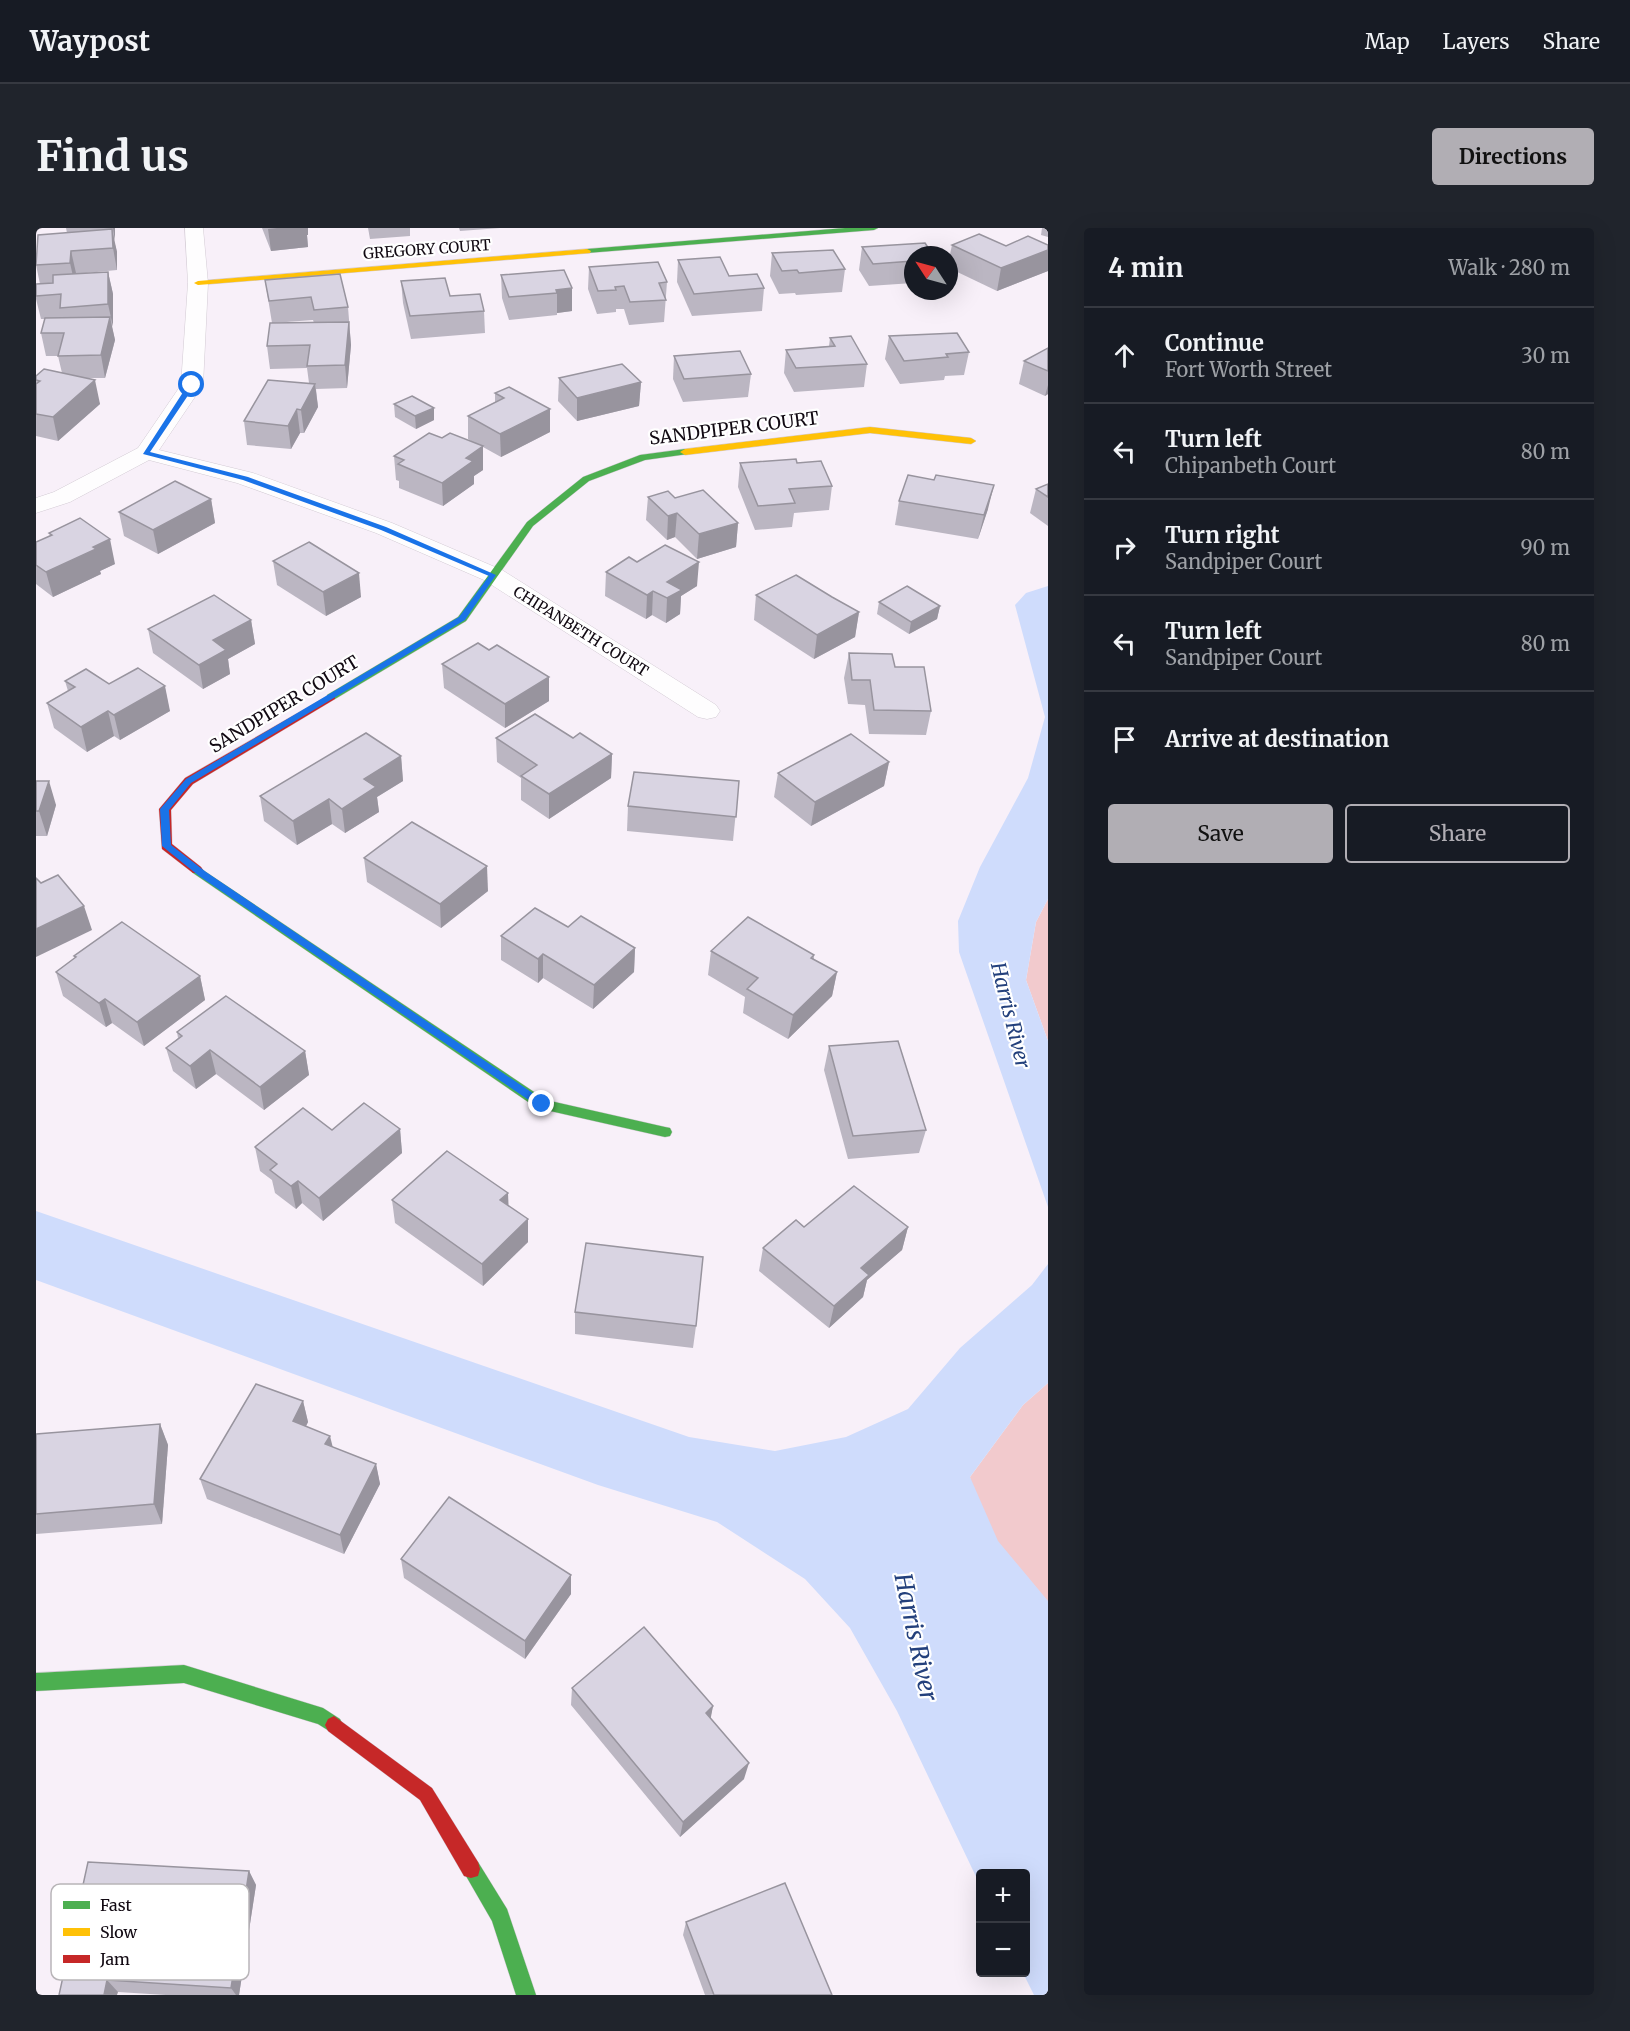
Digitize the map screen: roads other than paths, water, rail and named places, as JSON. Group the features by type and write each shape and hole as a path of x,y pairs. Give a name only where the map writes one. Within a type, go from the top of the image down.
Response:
{"street":[{"path":"36,506 62,497 146,453 192,385 198,283 194,228"},
{"name":"GREGORY COURT","path":"198,283 874,228"},
{"name":"SANDPIPER COURT","path":"664,1132 542,1104 202,874 166,846 165,809 189,781 462,619 530,524 586,479 644,457 870,430 971,441"},
{"name":"CHIPANBETH COURT","path":"146,453 245,478 384,528 493,575 707,711"},
{"path":"36,1682 184,1674 323,1717 426,1794 500,1916 526,1995"}],"water":[{"name":"Harris River","path":"1048,586 1048,899 1036,922 1026,980 1048,1041 1048,1207 959,952 958,921 980,867 1028,778 1045,717 1015,605 1026,593"},
{"name":"Harris River","path":"36,1211 689,1437 775,1451 846,1437 908,1409 960,1348 1032,1285 1048,1264 1048,1383 1023,1405 970,1477 998,1541 1048,1601 1048,1995 1034,1995 1025,1977 1030,1977 1030,1869 976,1869 976,1877 897,1711 850,1628 805,1579 717,1522 598,1485 36,1280"}]}
